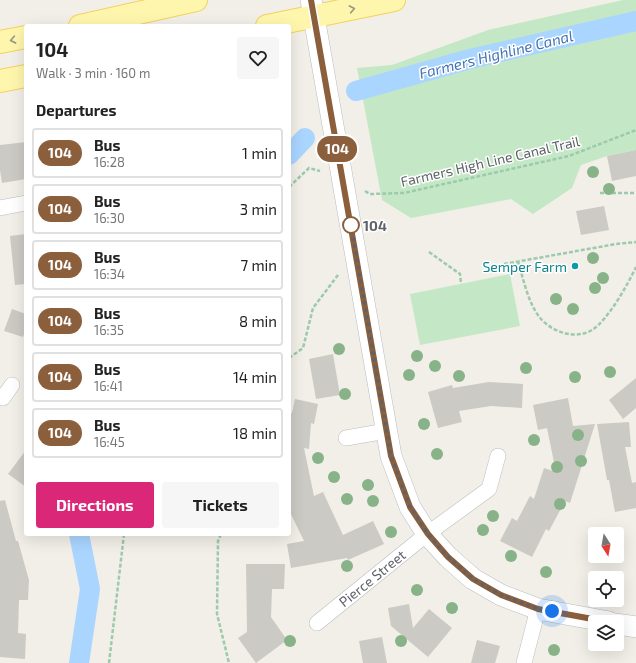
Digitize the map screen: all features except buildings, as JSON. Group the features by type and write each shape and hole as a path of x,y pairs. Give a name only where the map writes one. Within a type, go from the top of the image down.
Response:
{"main road":[{"path":"151,10 174,0"},
{"path":"89,24 196,0"},
{"path":"272,24 312,8 394,0"},
{"path":"0,42 24,37"},
{"path":"0,81 24,76"}],"street":[{"path":"312,8 386,432 391,456 410,507 428,534 448,557 473,579 501,595 538,609 588,618"},
{"path":"0,208 24,203"},
{"path":"0,396 3,398 12,385"},
{"path":"346,438 386,432"},
{"name":"Pierce Street","path":"317,623 428,534 489,489 498,456"},
{"path":"524,663 538,609"},
{"path":"624,625 636,627"}],"path":[{"name":"Farmers High Line Canal Trail","path":"370,194 404,194 569,156 636,130"},
{"path":"291,185 309,168 324,172"},
{"path":"600,193 636,194"},
{"path":"504,264 616,244 636,242"},
{"path":"430,252 460,274 462,284"},
{"path":"518,262 531,300 541,318 562,333 576,334 592,329 601,321 612,307 636,267"},
{"path":"291,357 303,348 313,308 341,273"},
{"path":"109,663 124,536"},
{"path":"220,536 218,541 217,614 229,663"}],"green space":[{"path":"623,0 636,0 636,150 607,156 581,165 572,188 533,214 511,199 411,218 382,200 357,68 392,65 488,30"},
{"path":"510,274 520,326 420,345 410,294"}],"waterway":[{"name":"Farmers Highline Canal","path":"356,91 470,59 636,21"},
{"name":"Farmers Highline Canal","path":"291,153 305,138"},
{"name":"Farmers Highline Canal","path":"79,536 90,589 79,663"}],"bus line":[{"name":"104","path":"311,0 318,47 391,456 400,484 410,507 428,534 448,557 473,579 501,595 538,609 588,618"}],"place":[{"name":"104","path":"351,225"},
{"name":"Semper Farm","path":"575,266"}],"route":[{"path":"351,225 391,456 400,484 410,507 428,534 448,557 473,579 501,595 538,609 552,611"}]}
